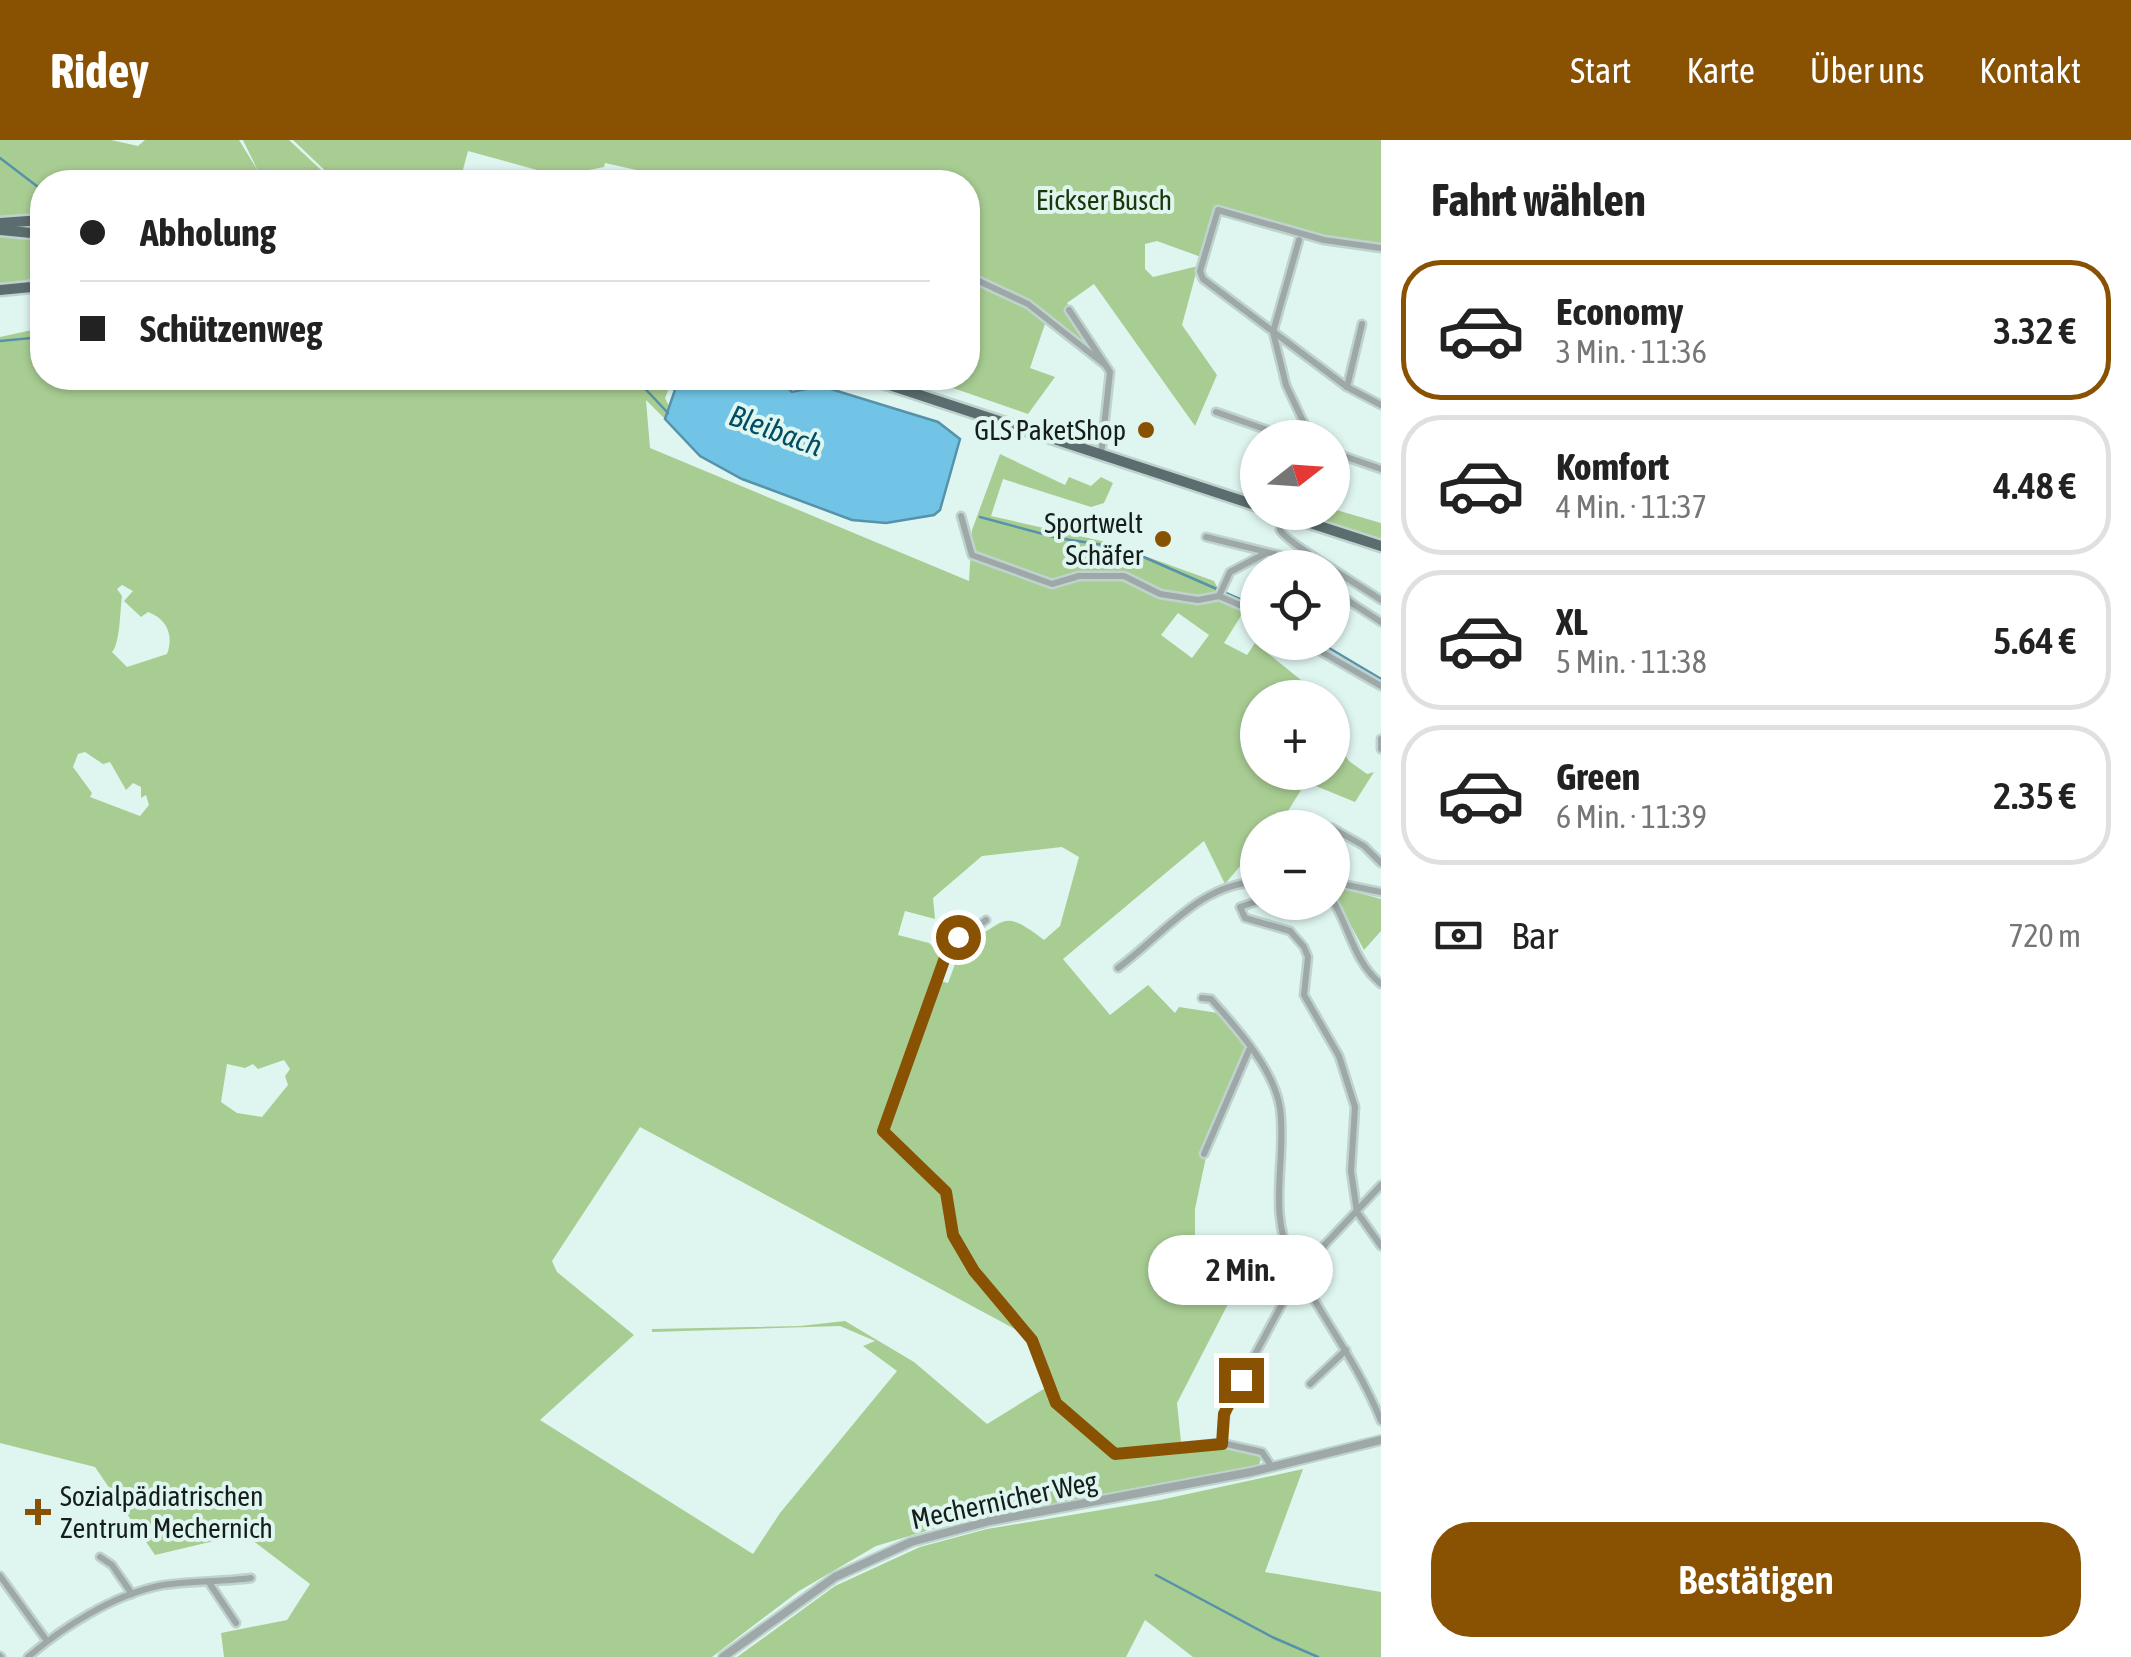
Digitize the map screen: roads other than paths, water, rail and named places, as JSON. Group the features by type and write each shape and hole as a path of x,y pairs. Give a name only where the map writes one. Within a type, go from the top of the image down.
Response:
{"main road":[{"path":"0,226 30,222"},
{"path":"0,226 30,232"},
{"path":"0,290 30,286"},
{"path":"904,390 1240,500"},
{"path":"1330,530 1381,546"}],"street":[{"path":"1381,248 1324,240 1218,210 1200,270 1204,278 1273,332 1347,386 1381,405"},
{"path":"1299,240 1273,332 1286,386 1302,420"},
{"path":"980,282 1028,304 1104,364"},
{"path":"1069,310 1104,364 1111,384 1101,455"},
{"path":"1347,386 1362,324"},
{"path":"1216,412 1240,420"},
{"path":"1350,458 1381,468"},
{"path":"961,516 970,552 991,564 1052,584 1098,574 1124,576 1160,594 1198,600 1220,591 1230,572 1240,567"},
{"path":"1280,530 1287,542 1332,565 1381,600"},
{"path":"1206,538 1254,550"},
{"path":"1220,591 1240,603"},
{"path":"1350,602 1381,622"},
{"path":"1336,660 1381,686"},
{"path":"1381,739 1381,749"},
{"path":"1350,838 1381,863"},
{"path":"1118,968 1206,896 1240,883"},
{"path":"1350,886 1381,892"},
{"path":"986,920 948,948 883,1131 946,1192 953,1235 974,1271 1032,1340 1056,1403 1115,1454 1222,1444 1262,1452 1272,1468"},
{"path":"1251,920 1290,931 1308,957 1304,995 1350,1086 1356,1107 1351,1171 1357,1212 1381,1246"},
{"path":"1345,920 1358,960 1381,984"},
{"path":"1202,998 1211,999 1269,1076 1279,1104 1282,1135 1277,1182 1286,1242 1381,1421"},
{"path":"1204,1154 1250,1050"},
{"path":"1222,1444 1226,1408 1300,1271 1381,1185"},
{"path":"1310,1384 1346,1350"},
{"name":"Mechernicher Weg","path":"723,1657 835,1577 911,1542 990,1521 1272,1468 1381,1440"},
{"path":"100,1557 132,1594"},
{"path":"0,1576 46,1641"},
{"path":"28,1657 46,1641 132,1594 162,1585 251,1578"},
{"path":"210,1584 236,1623"}],"water":[{"path":"675,390 834,390 938,422 960,439 940,510 934,515 886,523 852,520 742,479 700,456 665,419"}],"waterway":[{"path":"0,158 30,181"},
{"name":"Bleibach","path":"0,341 30,338"},
{"name":"Bleibach","path":"646,390 668,413"},
{"name":"Bleibach","path":"980,517 1058,538 1123,548 1240,599"},
{"name":"Bleibach","path":"1349,660 1381,679"},
{"path":"1156,1575 1318,1657"}],"place":[{"name":"GLS PaketShop","path":"1146,430"},
{"name":"Sportwelt Schäfer","path":"1163,539"},
{"name":"Sozialpädiatrischen Zentrum Mechernich","path":"38,1512"}],"park label":[{"name":"Eickser Busch","path":"1104,200"}]}
